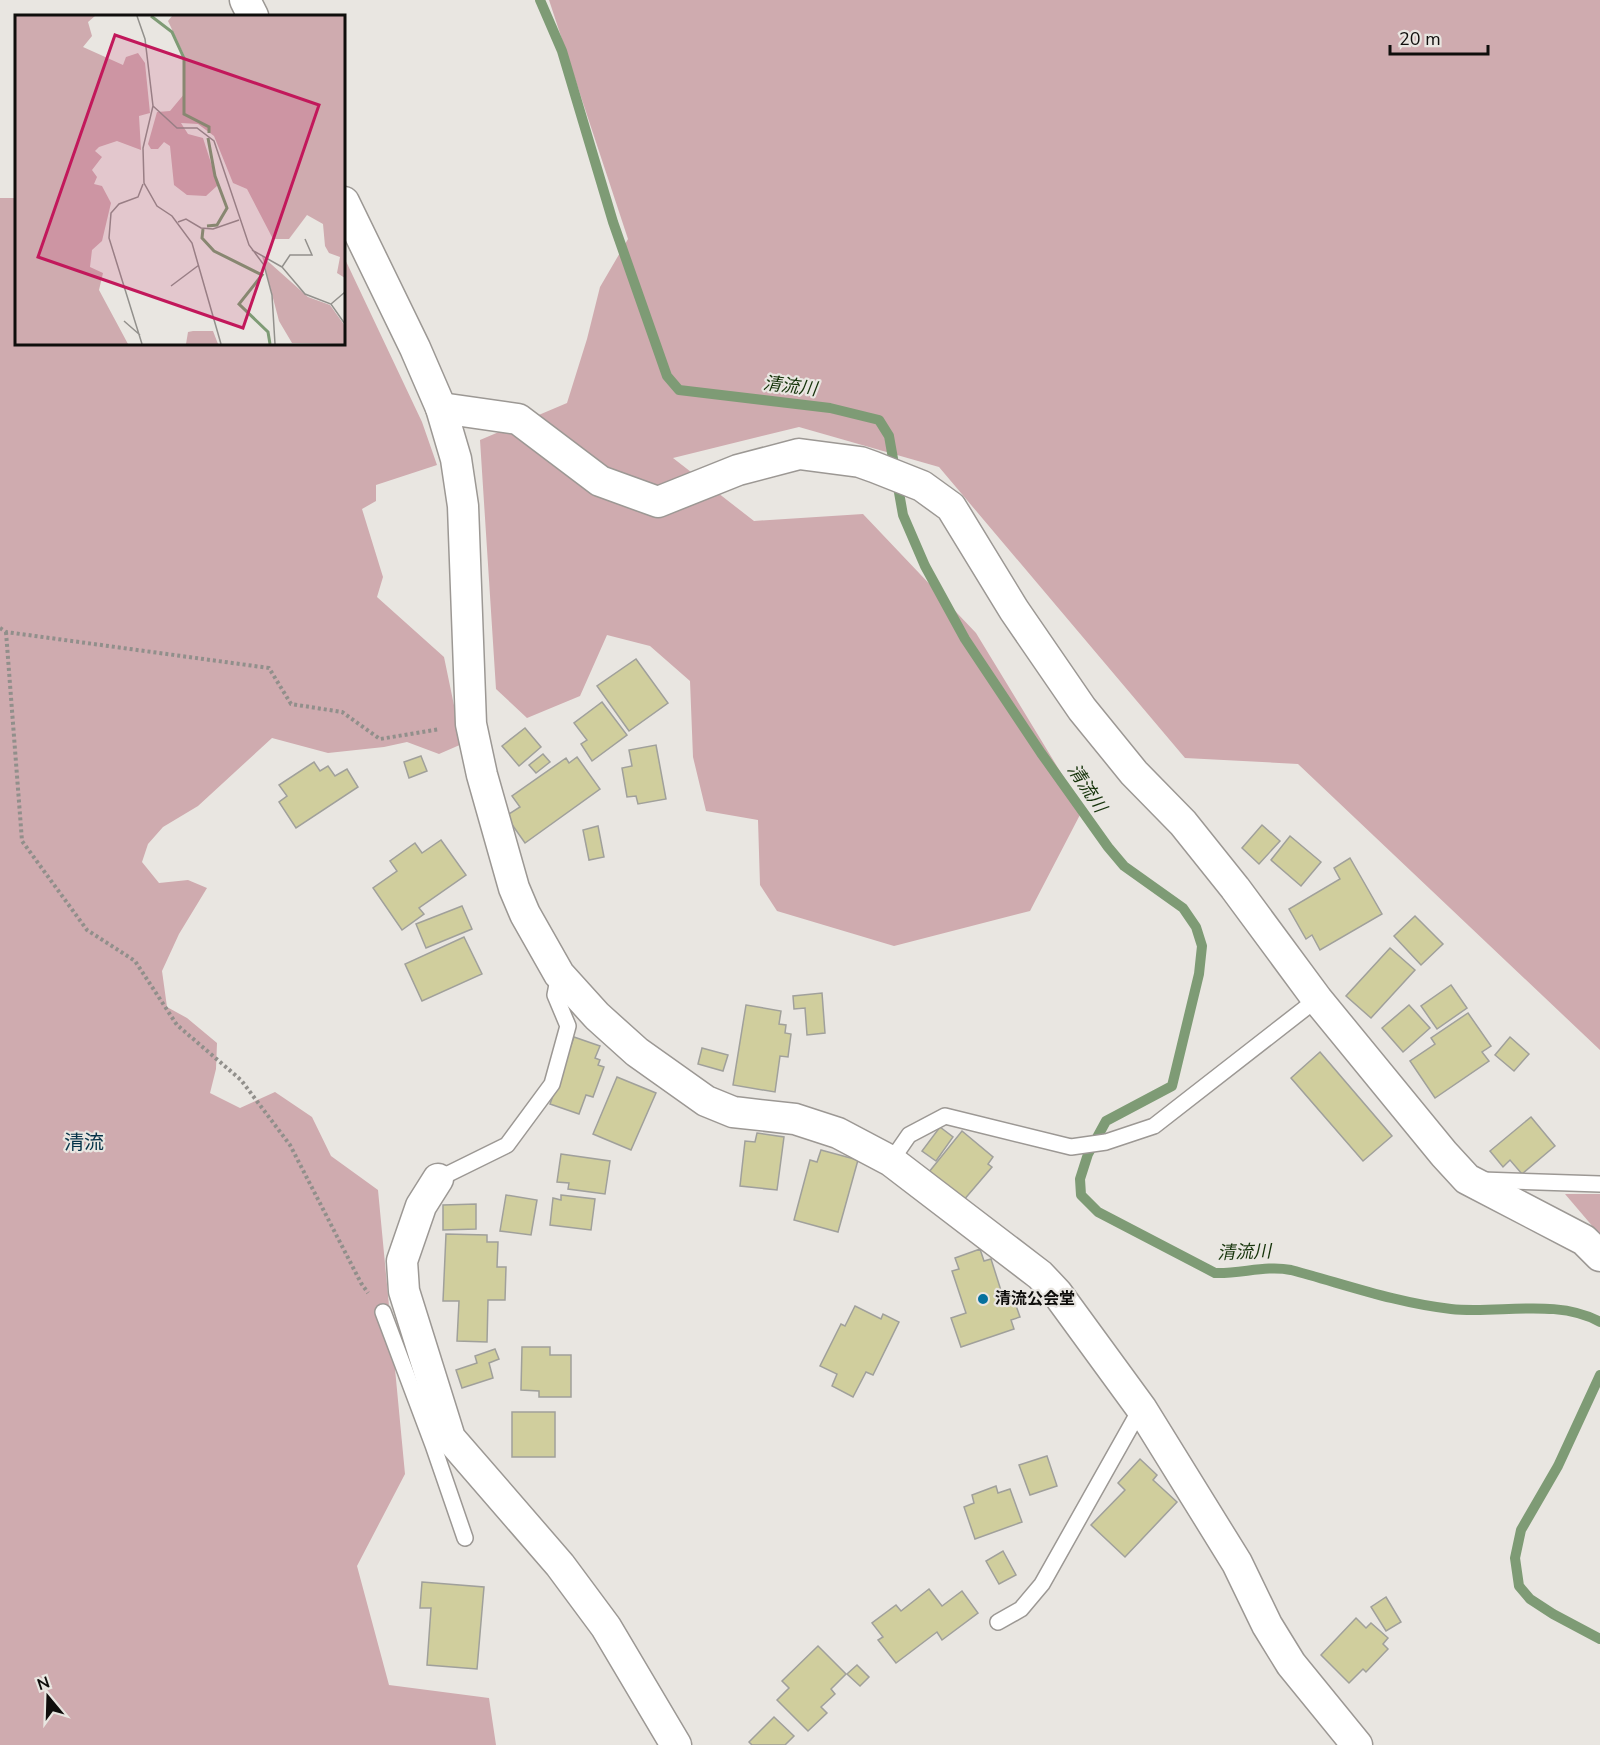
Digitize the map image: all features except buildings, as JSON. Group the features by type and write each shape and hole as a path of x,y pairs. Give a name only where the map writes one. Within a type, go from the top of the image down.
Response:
{"street":[{"path":"244,0 252,15"},
{"path":"345,204 415,348 441,408 456,459 463,506 471,724 482,775 514,888 525,914 559,974 597,1016 637,1052 706,1101 733,1112 795,1119 838,1133 891,1161 1040,1275 1057,1293 1141,1408 1237,1563 1267,1625 1291,1664 1357,1745"},
{"path":"441,408 518,419 600,482 658,502 738,470 799,454 861,462 922,486 951,507 1014,610 1082,709 1134,773 1190,832 1235,888 1317,999 1444,1154 1467,1179 1584,1240 1600,1256"},
{"path":"438,1179 422,1206 402,1261 404,1292 442,1442 560,1564 606,1627 676,1745"}],"lane":[{"path":"438,1179 507,1145 552,1084 568,1026 555,995 559,974"},
{"path":"891,1161 909,1135 945,1116 1071,1147 1106,1142 1154,1126 1317,999"},
{"path":"1467,1179 1600,1184"},
{"path":"383,1312 442,1442 465,1538"},
{"path":"998,1622 1022,1608 1042,1584 1141,1408"}],"path":[{"path":"0,628 6,632 269,668 291,704 342,712 380,739 471,724"},
{"path":"6,632 22,841 87,930 135,961 177,1025 241,1080 290,1145 360,1284 383,1312"}],"shaded area":[{"path":"549,0 1600,0 1600,1050 1298,764 1185,758 939,467 799,427 673,458 754,521 863,514 976,633 1083,809 1030,911 894,946 777,911 760,885 758,820 706,811 693,757 690,681 650,646 607,635 580,696 527,718 496,689 480,440 567,403 600,287 628,239"},
{"path":"0,198 15,198 15,345 345,345 345,259 422,422 437,465 376,485 376,501 362,509 383,577 377,597 444,657 462,744 439,754 407,742 328,753 272,738 198,806 163,827 148,844 142,862 159,883 188,880 207,888 179,934 162,971 167,1007 187,1018 217,1043 216,1069 210,1093 240,1108 275,1092 312,1117 331,1156 378,1190 405,1474 357,1566 389,1685 489,1698 496,1745 0,1745"},
{"path":"1565,1194 1600,1194 1600,1235"}],"waterway":[{"name":"清流川","path":"540,0 562,51 613,222 667,376 679,390 830,408 879,420 889,436 903,515 925,566 965,639 1041,753 1108,847 1124,866 1183,908 1196,927 1202,946 1199,974 1172,1086 1106,1121 1088,1154 1080,1179 1081,1195 1098,1212 1215,1273 1263,1269 1291,1270 1390,1298 1431,1306 1469,1310 1547,1309 1583,1315 1600,1322"},
{"name":"清流川","path":"1600,1375 1558,1466 1521,1530 1515,1558 1519,1586 1530,1599 1600,1639"}],"place":[{"name":"清流公会堂","path":"983,1299"}],"district":[{"name":"清流","path":"84,1142"}]}
